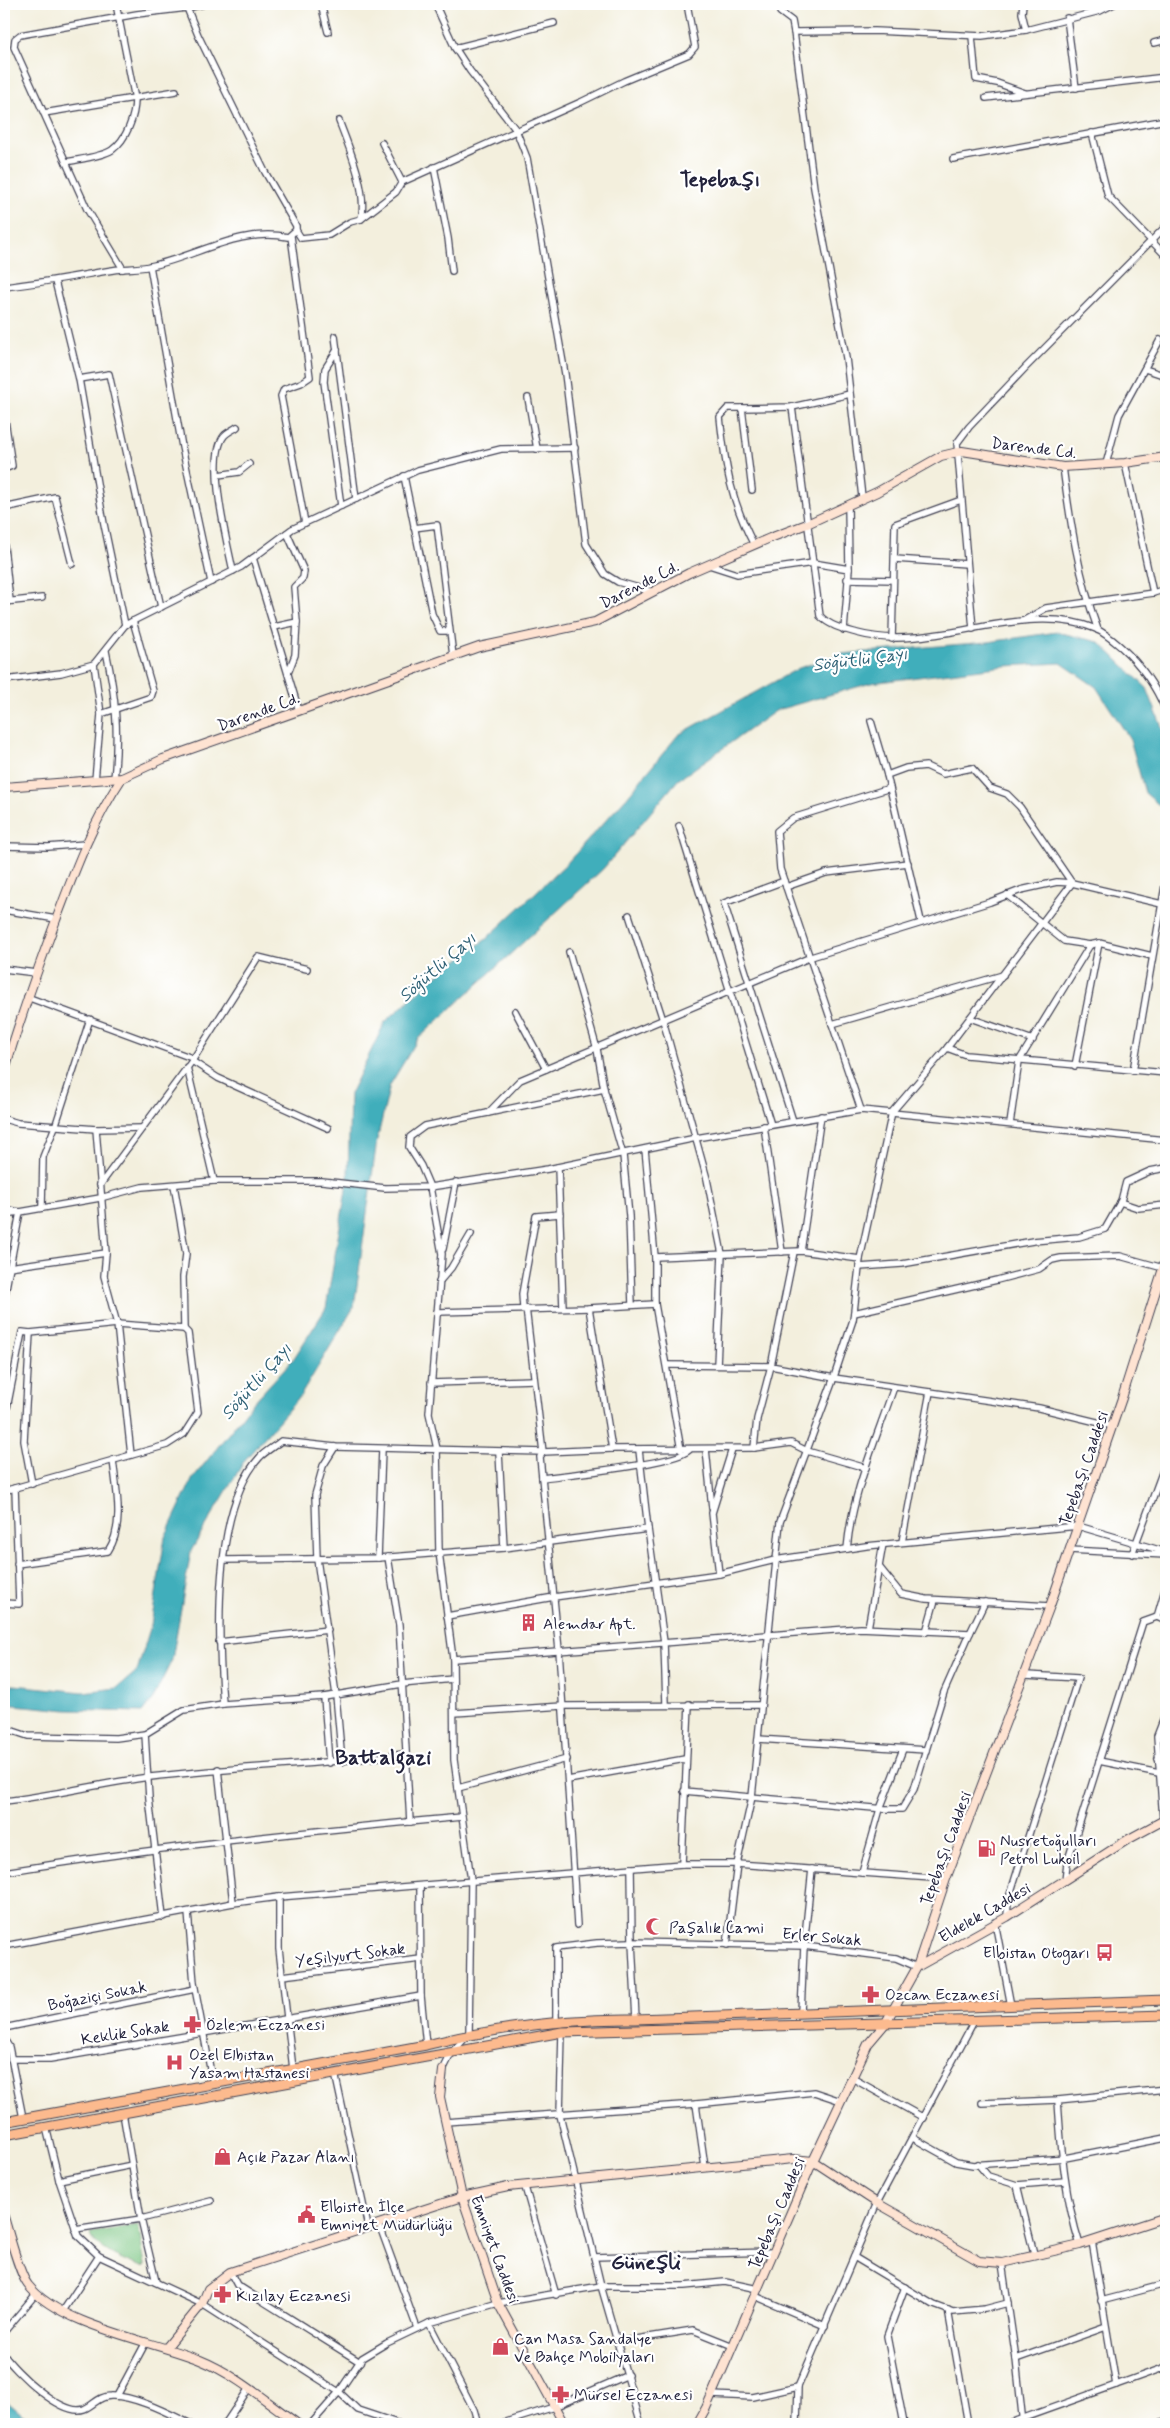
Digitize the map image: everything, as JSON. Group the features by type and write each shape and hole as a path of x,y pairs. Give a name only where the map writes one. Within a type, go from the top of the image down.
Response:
{"main road":[{"path":"4,2122 294,2069 470,2034 593,2018 636,2019 1166,2000"},
{"path":"4,2135 562,2032 1166,2016"}],"street":[{"path":"66,162 110,151 116,146 136,112 135,97 116,4"},
{"path":"123,269 87,209 14,47 15,39 20,35 204,4"},
{"path":"321,4 328,32"},
{"path":"435,4 455,48 470,71 516,130 527,158 565,374 576,448 586,544 605,574 618,582 653,592"},
{"path":"187,8 198,35 264,172 296,226 296,230 301,238 329,235 350,222 361,219 396,192 402,182 582,102 624,81 689,54 695,47 687,4"},
{"path":"778,4 780,12 792,21 794,32 814,188 835,291 850,394 862,498"},
{"path":"1023,4 1022,12 1026,30"},
{"path":"794,32 875,31 972,36 1026,30 1100,11 1114,4"},
{"path":"1067,18 1076,88"},
{"path":"455,48 554,23"},
{"path":"972,36 976,80 998,83 1027,94"},
{"path":"1154,44 1166,40"},
{"path":"986,98 1166,77"},
{"path":"44,113 176,91"},
{"path":"953,158 1166,120"},
{"path":"339,121 351,154 364,208 361,219"},
{"path":"1092,133 1108,196 1166,256"},
{"path":"382,143 402,182"},
{"path":"434,167 448,238 452,270"},
{"path":"974,629 956,452 957,443 969,427 1166,226"},
{"path":"296,230 291,236 310,377 301,383 284,389 281,396 305,522"},
{"path":"4,287 150,266 220,243 259,236 291,236"},
{"path":"150,266 182,447 211,582"},
{"path":"55,281 79,379 104,524 125,624"},
{"path":"335,336 356,499"},
{"path":"1106,464 1119,416 1160,340"},
{"path":"337,350 325,368 324,382 341,506"},
{"path":"1145,369 1166,376"},
{"path":"79,379 109,374 161,607"},
{"path":"754,545 740,518 729,483 720,417 728,408 792,407 850,394"},
{"path":"528,398 537,449"},
{"path":"792,407 820,616 827,623 870,637 892,639 974,629 1025,620 1072,623 1098,630 1132,657 1159,695 1166,711"},
{"path":"742,408 752,490"},
{"path":"4,413 12,466 4,470"},
{"path":"233,571 218,504 218,451 225,435 237,428"},
{"path":"4,672 4,680 61,674 94,664 106,651 125,624 233,571 305,522 418,470 501,449 576,448"},
{"name":"Darende Cd.","path":"118,778 163,759 479,647 595,622 709,564 807,524 878,492 941,456 962,451 1063,467 1125,463 1166,457"},
{"path":"1125,463 1154,593"},
{"path":"218,475 239,472 249,464"},
{"path":"1063,467 1069,514 1087,601 1098,630"},
{"path":"404,476 432,614 440,631 449,631"},
{"path":"4,508 56,497 72,564"},
{"path":"892,639 892,580 895,560 895,524 961,500"},
{"path":"844,630 849,569 848,505"},
{"path":"414,528 437,525 453,656"},
{"path":"287,533 304,571 303,578 294,587 297,622 295,655 288,674"},
{"path":"4,546 7,602 42,598"},
{"path":"253,558 299,710"},
{"path":"895,560 967,564"},
{"path":"709,564 737,574 813,563 849,569"},
{"path":"847,579 892,580"},
{"path":"1025,620 1046,608 1154,593 1166,589"},
{"path":"101,714 151,697 154,691 133,621"},
{"path":"274,627 297,622"},
{"path":"4,1072 27,997 85,844 118,778 117,709 106,651"},
{"path":"94,664 101,714 95,780"},
{"path":"871,721 888,775 921,921"},
{"path":"888,775 906,768 926,766 943,774 972,768 990,788 1007,794 1020,807 1072,883"},
{"path":"4,787 118,778"},
{"path":"861,1110 780,869 777,831 793,818 890,788"},
{"path":"679,826 730,992 767,1125 782,1252"},
{"path":"4,846 48,847 85,844"},
{"path":"793,1121 724,903 826,873 908,863"},
{"path":"1133,1071 1152,956 1164,905 1166,880"},
{"path":"488,1113 520,1080 751,984 811,957 1021,890 1057,882 1072,883 1164,905"},
{"path":"727,1945 737,1864 752,1797 774,1560 780,1522 834,1378 854,1313 860,1259 892,1112 947,1048 1072,883"},
{"path":"1008,895 1042,925 1064,941 1090,945 1099,944 1152,956"},
{"path":"4,910 56,919"},
{"path":"629,915 663,1020 696,1138 707,1179 722,1254 717,1365"},
{"path":"1075,1066 1099,944"},
{"path":"1010,1124 1019,1062 1090,945"},
{"path":"569,952 597,1049 604,1089 623,1155 629,1216 632,1305"},
{"path":"100,1185 192,1060 258,957 307,969"},
{"path":"4,969 36,973"},
{"path":"832,1024 1003,975"},
{"path":"27,997 192,1060 218,1078 328,1128"},
{"path":"515,1011 546,1069"},
{"path":"970,1018 1033,1040"},
{"path":"42,1207 43,1157 56,1124 90,1020"},
{"path":"947,1048 966,1055 1019,1062 1166,1073"},
{"path":"187,1067 214,1181"},
{"path":"442,1254 430,1187 422,1166 408,1147 408,1140 413,1134 425,1126 604,1089"},
{"path":"4,1214 100,1198 142,1187 214,1181 322,1182 385,1188 430,1187 558,1168 696,1138 861,1110 1166,1140"},
{"path":"801,1251 822,1116"},
{"path":"4,1119 18,1123 56,1124 96,1129 142,1128"},
{"path":"96,1129 100,1198 106,1252 104,1276 117,1324 131,1455"},
{"path":"645,1149 655,1257 655,1304 681,1450"},
{"path":"558,1168 564,1308"},
{"path":"859,1267 886,1266 1033,1240 1079,1237 1105,1229 1120,1202 1126,1182 1150,1171 1166,1168"},
{"path":"443,2070 452,2052 470,2034 471,1880 454,1760 453,1659 439,1552 437,1449 429,1413 442,1254 456,1182"},
{"path":"4,1491 167,1445 184,1434 198,1412 188,1333 184,1329 183,1277 186,1254 174,1185"},
{"path":"1120,1202 1138,1208 1166,1205"},
{"path":"4,1209 20,1212"},
{"path":"4,1299 20,1212"},
{"path":"560,1214 536,1216 522,1294 543,1452 540,1457 559,1650 577,1925"},
{"path":"439,1282 451,1268 471,1234"},
{"path":"655,1257 801,1251 860,1259"},
{"path":"10,1266 106,1252"},
{"path":"754,1448 757,1419 771,1366 794,1252"},
{"path":"854,1313 1014,1276 1039,1269 1052,1260 1061,1258 1120,1256 1163,1268"},
{"name":"Tepebaşı Caddesi","path":"697,2424 712,2395 813,2161 868,2044 885,2024 917,1967 946,1879 1026,1675 1113,1426 1166,1259"},
{"path":"437,1312 524,1308 589,1308 655,1304"},
{"path":"589,1308 612,1449"},
{"path":"4,1423 22,1332 30,1333 117,1324 184,1329"},
{"path":"30,1333 24,1442 32,1484"},
{"path":"667,1365 771,1366 834,1378 1039,1408 1113,1426"},
{"path":"431,1383 534,1380"},
{"path":"847,1549 850,1520 894,1387"},
{"path":"902,1542 930,1392"},
{"path":"222,1704 219,1642 223,1549 233,1511 244,1481 260,1457 282,1441 335,1447 499,1452 612,1449 732,1449 791,1443 808,1451 866,1468"},
{"path":"335,1447 323,1466 315,1495 317,1560 328,1630 342,1762"},
{"path":"378,1558 382,1449"},
{"path":"542,1478 641,1465 684,1456 690,1449"},
{"path":"706,1449 719,1574"},
{"path":"712,1513 732,1449"},
{"path":"640,1450 648,1529 664,1642 666,1704"},
{"path":"499,1452 504,1548"},
{"path":"17,1564 108,1551 114,1542 117,1523 117,1493 113,1460"},
{"path":"1132,1554 1166,1462"},
{"path":"4,1603 19,1604 15,1488"},
{"path":"447,1616 554,1597 719,1574 774,1560 847,1549 902,1542 1078,1526 1136,1542 1166,1553"},
{"path":"223,1560 378,1558 504,1548 648,1529"},
{"path":"868,1628 883,1544"},
{"path":"1069,1550 1132,1554 1166,1553"},
{"path":"388,1557 399,1625 404,1754 410,1822"},
{"path":"880,1568 901,1594 935,1600 1050,1606"},
{"path":"1157,1617 1166,1586"},
{"path":"926,1632 935,1600"},
{"path":"684,1791 880,1809 902,1809 914,1789 944,1692 985,1602"},
{"path":"1065,1880 1068,1863 1143,1622 1157,1617 1166,1621"},
{"path":"453,1659 868,1628 970,1633"},
{"path":"219,1642 328,1630"},
{"path":"1007,1916 1008,1901 1078,1678 1026,1675"},
{"path":"4,1728 28,1736 116,1738 145,1734 184,1710 222,1704 324,1697 402,1684 453,1679"},
{"path":"324,1697 329,1763"},
{"path":"682,1864 685,1759 689,1704"},
{"path":"454,1713 563,1706 761,1705"},
{"path":"1165,1819 1156,1736 1166,1713"},
{"path":"145,1734 163,1917"},
{"path":"758,1739 926,1750"},
{"path":"862,1873 880,1809 903,1749"},
{"path":"1158,1759 1166,1753"},
{"path":"4,1801 148,1777 218,1770 342,1762 404,1754"},
{"path":"458,1788 566,1759"},
{"path":"568,1780 685,1759"},
{"path":"1100,1761 1159,1773"},
{"path":"218,1770 233,1903"},
{"path":"4,1872 155,1850 462,1817"},
{"name":"Eldelek Caddesi","path":"917,1967 1007,1916 1127,1840 1165,1819"},
{"path":"4,1946 233,1903 279,1897 682,1864 737,1864 946,1879"},
{"path":"631,1868 636,2019"},
{"path":"801,2012 804,1946 812,1869"},
{"path":"420,1886 420,1996 426,2044"},
{"path":"279,1897 279,1949 294,2069"},
{"path":"188,1912 195,1989 213,2084"},
{"path":"995,1922 1011,2006"},
{"name":"Erler Sokak","path":"556,2022 556,1948 597,1943 632,1942 804,1946 896,1958 917,1967"},
{"name":"Yeşilyurt Sokak","path":"282,1976 421,1959"},
{"name":"Boğaziçi Sokak","path":"4,2028 195,1989"},
{"name":"Keklik Sokak","path":"11,2059 50,2058 420,1996"},
{"path":"797,2424 798,2387 877,2203 974,2021"},
{"path":"562,2032 560,2115 601,2286 641,2424"},
{"path":"4,2039 11,2059 23,2118"},
{"name":"Emniyet Caddesi","path":"443,2070 440,2098 459,2199 498,2303 564,2424"},
{"path":"335,2073 368,2228"},
{"path":"852,2078 924,2118"},
{"path":"982,2103 1058,2100 1166,2089"},
{"path":"445,2122 696,2104 814,2092 841,2101"},
{"path":"1058,2100 1062,2158 1072,2220 1080,2245"},
{"path":"696,2104 705,2166"},
{"path":"123,2113 141,2219 156,2282"},
{"path":"46,2127 59,2180 75,2230 78,2236 99,2256 202,2304 339,2392 358,2410 400,2424"},
{"path":"913,2138 956,2162 978,2164 1062,2158 1166,2138"},
{"path":"166,2348 202,2304 208,2289 230,2272 459,2199 508,2187 525,2187 705,2166 793,2159 813,2161 877,2203 979,2261 1002,2263 1092,2242 1166,2217"},
{"path":"978,2164 988,2176 1017,2185 1066,2181"},
{"path":"59,2180 132,2165"},
{"path":"1017,2185 1034,2254"},
{"path":"525,2187 556,2294"},
{"path":"75,2230 141,2219 211,2201"},
{"path":"4,2217 26,2284 42,2300 76,2318 201,2360 249,2388 298,2424"},
{"path":"378,2224 417,2328"},
{"path":"1092,2242 1116,2385"},
{"path":"4,2245 12,2243"},
{"path":"594,2257 774,2252"},
{"path":"63,2311 99,2256"},
{"path":"854,2257 934,2305 952,2312 985,2309 1008,2303"},
{"path":"1002,2263 1016,2359 1022,2422"},
{"path":"230,2272 237,2285 360,2362"},
{"path":"311,2424 339,2392 360,2362 387,2343 429,2323 498,2303 601,2286 684,2286 725,2282 756,2292 825,2326"},
{"path":"1101,2301 1166,2284"},
{"path":"904,2424 887,2336 905,2287"},
{"path":"4,2332 36,2294"},
{"path":"948,2310 968,2424"},
{"path":"429,2323 471,2402 478,2424"},
{"path":"1016,2359 1106,2327"},
{"path":"618,2342 694,2330 733,2346"},
{"path":"117,2396 146,2342"},
{"path":"4,2354 25,2379 69,2409 83,2410 100,2398 117,2396 168,2413 191,2424"},
{"path":"1007,2424 1022,2422 1166,2367"},
{"path":"499,2424 554,2407 628,2376"},
{"path":"712,2395 753,2397 798,2387"},
{"path":"226,2424 249,2388"},
{"path":"1162,2424 1166,2422"}],"green space":[{"path":"138,2225 145,2265 143,2267 104,2249 93,2239 90,2233"}],"water":[{"name":"Söğütlü Çayı","path":"1057,632 1099,642 1147,688 1166,738 1166,811 1145,793 1130,739 1096,687 1061,663 1005,666 871,683 777,710 678,780 603,869 418,1039 390,1085 377,1140 354,1307 301,1395 245,1460 191,1551 172,1660 152,1701 142,1712 67,1710 4,1704 4,1684 83,1692 117,1688 137,1671 151,1625 165,1537 193,1478 252,1404 294,1358 326,1308 348,1178 350,1094 385,1022 436,976 485,940 567,863 627,797 678,735 799,668 841,654 988,642"},
{"path":"4,2399 23,2415 40,2424 4,2424"}],"place":[{"name":"Alemdar Apt.","path":"529,1623"},
{"name":"Nusretoğulları Petrol Lukoil","path":"986,1849"},
{"name":"Paşalık Cami","path":"655,1927"},
{"name":"Elbistan Otogarı","path":"1104,1952"},
{"name":"Ozcan Eczanesi","path":"871,1994"},
{"name":"Özlem Eczanesi","path":"192,2024"},
{"name":"Ozel Elbistan Yasam Hastanesi","path":"175,2063"},
{"name":"Açık Pazar Alanı","path":"223,2156"},
{"name":"Elbisten İlçe Emniyet Müdürlüğü","path":"306,2215"},
{"name":"Kızılay Eczanesi","path":"222,2295"},
{"name":"Can Masa Sandalye Ve Bahçe Mobilyaları","path":"500,2347"},
{"name":"Mürsel Eczanesi","path":"560,2394"}],"district":[{"name":"Tepebaşı","path":"720,179"},
{"name":"Battalgazi","path":"383,1757"},
{"name":"Güneşli","path":"646,2262"}]}
